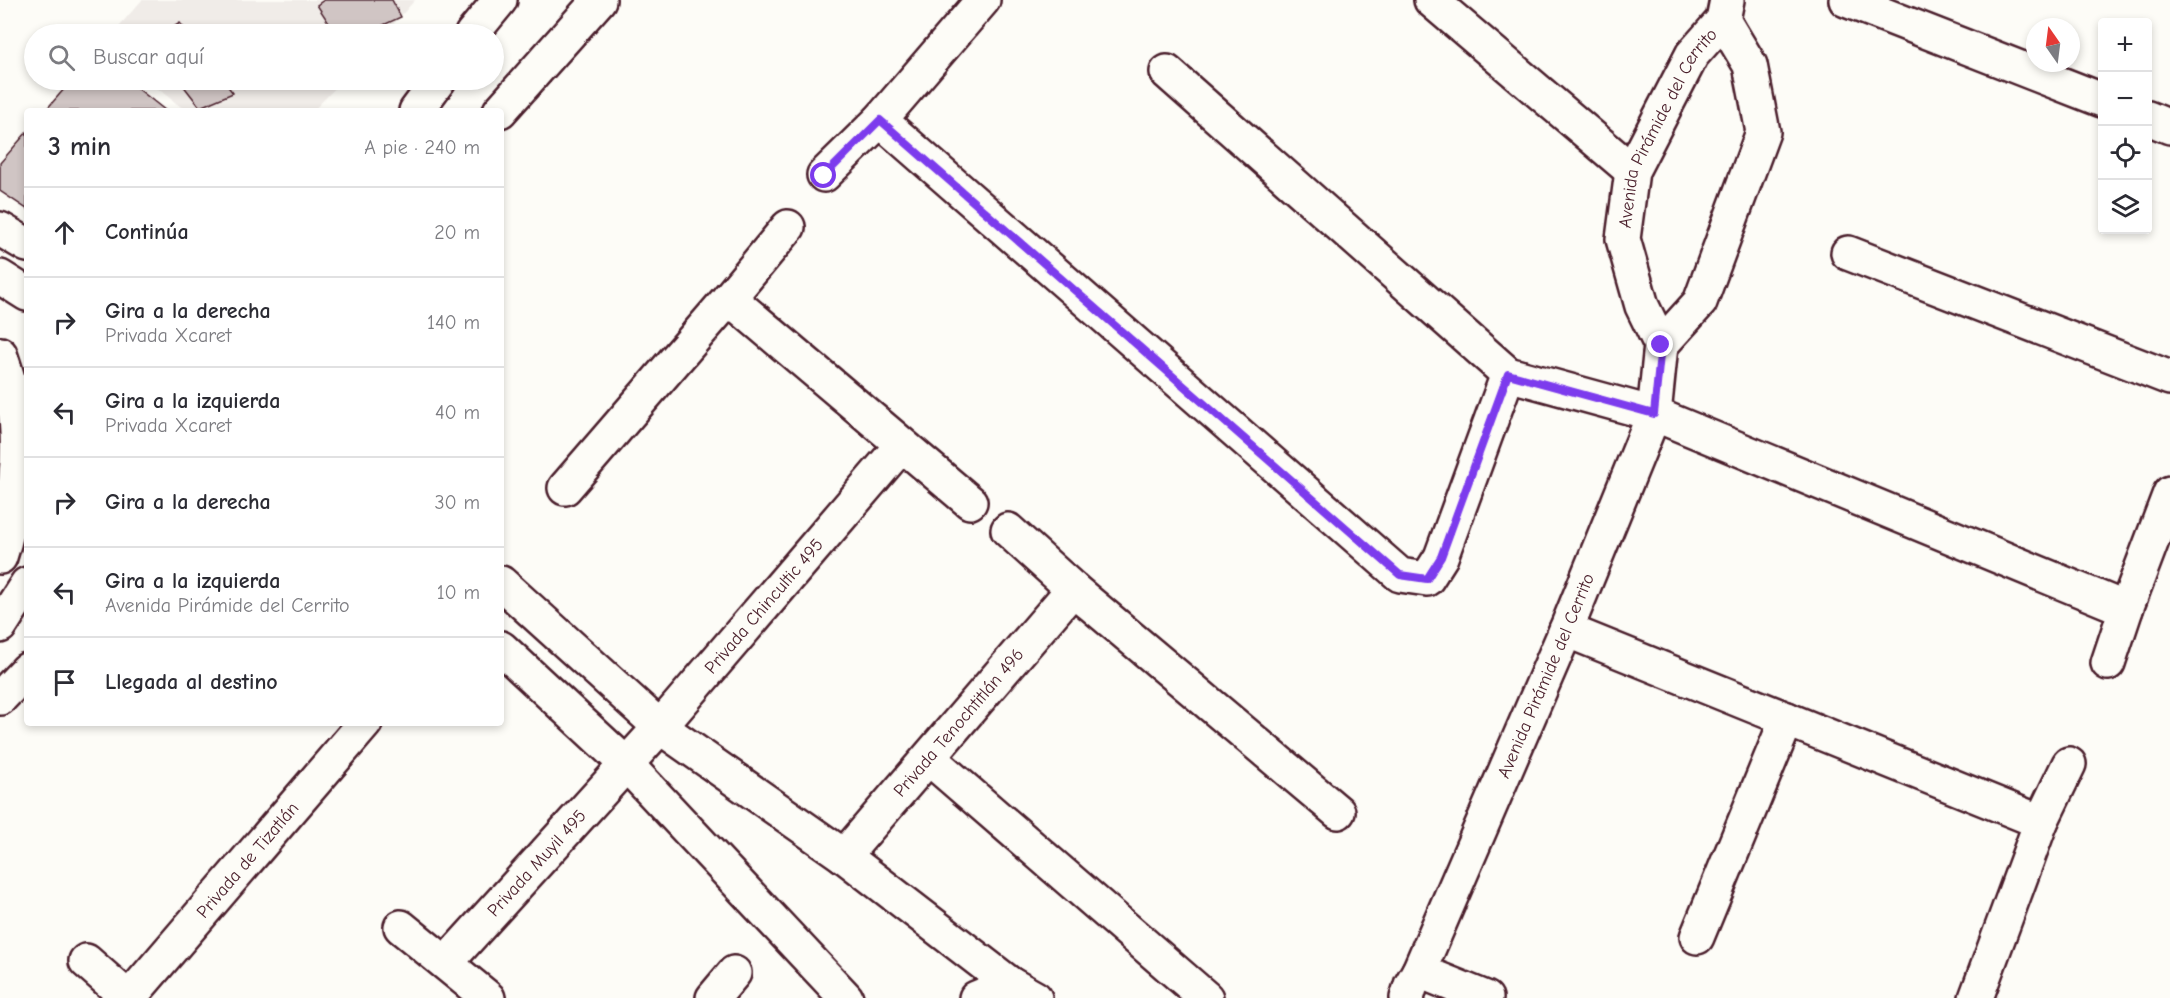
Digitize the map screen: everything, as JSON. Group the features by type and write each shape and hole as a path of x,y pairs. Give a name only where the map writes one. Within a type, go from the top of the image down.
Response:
{"street":[{"path":"480,24 500,0"},
{"path":"503,108 599,0"},
{"path":"824,176 880,120 983,0"},
{"path":"1431,0 1632,171"},
{"path":"1846,0 2098,98"},
{"name":"Avenida Pirámide del Cerrito","path":"1407,988 1566,630 1654,414 1661,345 1642,306 1623,239 1632,171 1692,56 1725,10 1750,64 1762,132 1700,302 1661,345"},
{"path":"1167,72 1508,374 1654,414 2126,609"},
{"path":"418,108 432,90"},
{"path":"880,120 1400,575 1427,579 1441,557 1508,374"},
{"path":"2152,120 2170,127"},
{"path":"565,488 788,227"},
{"path":"0,229 24,243"},
{"path":"1848,253 2170,378"},
{"path":"0,277 24,292"},
{"path":"729,298 901,446 970,502"},
{"path":"0,354 14,403 17,466 10,528 0,558"},
{"name":"Privada Chincultic 495","path":"626,764 901,446"},
{"path":"2108,663 2170,493"},
{"path":"1008,530 1073,589 1338,812"},
{"path":"504,586 660,727 844,856 1023,991"},
{"path":"0,626 24,589"},
{"name":"Privada Tenochtitlán 496","path":"844,856 930,759 1073,589"},
{"path":"1566,630 2041,822"},
{"path":"504,651 626,764 846,998"},
{"path":"0,698 24,673"},
{"path":"1696,937 1787,719"},
{"name":"Privada de Tizatlán","path":"129,998 362,726"},
{"path":"930,759 1206,998"},
{"name":"Privada Muyil 495","path":"446,963 626,764"},
{"path":"1976,998 2041,822 2069,764"},
{"path":"401,927 488,998"},
{"path":"86,961 129,998"},
{"path":"713,998 734,973"},
{"path":"1407,988 1486,998"},
{"path":"976,998 1023,991"}],"shaded area":[{"path":"142,0 415,0 394,24 121,24"},
{"path":"160,90 333,90 316,108 182,108"}],"building":[{"path":"324,0 392,0 401,17 386,24 329,24 317,5"},
{"path":"63,90 140,90 162,108 48,108"},
{"path":"187,90 231,90 233,93 200,107"},
{"path":"24,135 24,207 0,191 0,163"}],"route":[{"path":"824,176 880,120 1400,575 1427,579 1441,557 1508,374 1654,414 1661,345"}]}
